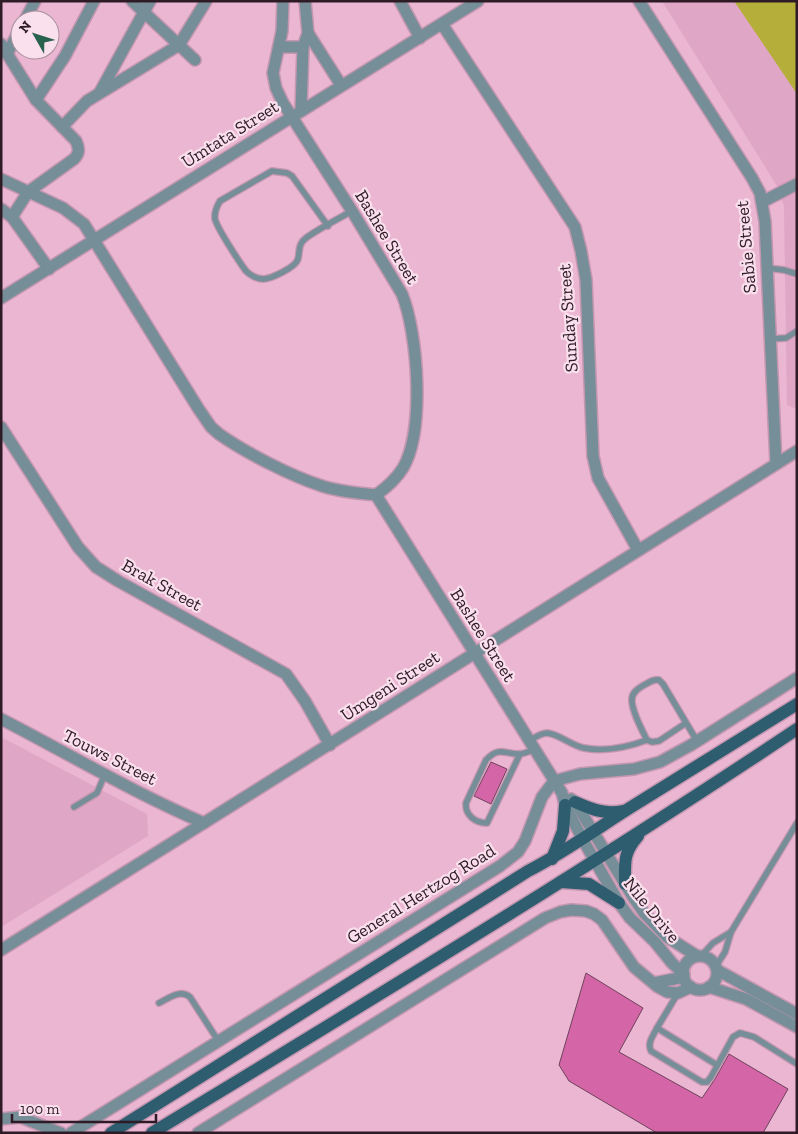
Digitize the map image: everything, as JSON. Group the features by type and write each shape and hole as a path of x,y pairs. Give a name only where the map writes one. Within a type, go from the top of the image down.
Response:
{"main road":[{"name":"General Hertzog Road","path":"111,1133 528,870 552,859 626,810 797,704"},
{"path":"152,1133 561,882 797,729"},
{"path":"552,859 563,831 570,804 612,813 626,810"},
{"path":"625,884 624,866 626,852 644,828"},
{"path":"561,882 589,884 619,903"}],"street":[{"path":"36,100 65,56 94,1"},
{"path":"132,1 195,60"},
{"path":"99,93 150,1"},
{"path":"62,127 87,101 179,44 206,1"},
{"name":"Bashee Street","path":"283,1 282,31 274,61 274,79 283,103 296,114 402,294 413,337 416,394 415,424 411,448 399,474 386,488 376,495 554,781 570,804 594,832"},
{"path":"296,114 303,47 308,33 305,1"},
{"path":"400,1 420,38"},
{"name":"Umtata Street","path":"1,298 478,1"},
{"name":"Sabie Street","path":"639,1 757,186 762,202 776,464"},
{"name":"Sunday Street","path":"442,24 575,227 582,251 586,280 593,456 598,478 638,550"},
{"path":"308,33 341,85"},
{"path":"279,46 303,47"},
{"path":"4,49 36,100 76,141 78,146 78,154 74,159 28,192 12,217"},
{"path":"1,179 63,208 84,224 96,240 198,408 219,434 276,466 321,486 336,490 376,495"},
{"path":"762,202 797,184"},
{"path":"1,210 12,217 49,269"},
{"name":"Brak Street","path":"1,427 68,534 96,567 118,582 286,674 305,700 330,745"},
{"name":"Umgeni Street","path":"1,950 797,451"},
{"path":"554,781 580,774 628,770 665,760 797,678"},
{"name":"Touws Street","path":"1,719 177,811 204,822"},
{"name":"General Hertzog Road","path":"71,1133 500,866 518,852 525,841 542,798 554,781"},
{"name":"Bashee Street","path":"570,804 582,840"},
{"name":"Nile Drive","path":"594,832 639,906 672,942 699,956 710,959 716,968 797,1014"},
{"name":"Nile Drive","path":"582,840 595,859 619,903 630,918 684,975 691,987"},
{"path":"198,1133 554,913 582,910 598,917 634,967 667,992 678,993 691,987 701,990 709,987 716,980 716,968"},
{"name":"Nile Drive","path":"684,975 687,963 699,956"},
{"path":"654,983 684,975"},
{"path":"709,987 746,999 797,1027"},
{"path":"1,1119 14,1116 26,1118 61,1133"}],"lane":[{"path":"328,226 292,176 281,172 272,171 220,201 215,209 215,218 219,229 247,272 256,278 269,278 295,264 298,259 299,245 305,238 328,226 352,211"},
{"path":"767,268 797,274"},
{"path":"770,339 786,338 797,330"},
{"path":"647,740 634,710 632,699 638,688 659,680 697,741"},
{"path":"520,754 505,751 495,752 486,760 466,803 467,813 470,817 481,823 487,823 520,754 532,745 540,735 547,733 585,748 608,749 647,740 652,742 686,723"},
{"path":"74,807 97,793 105,774"},
{"path":"716,968 725,952 731,932 797,824"},
{"path":"699,956 708,947 731,932"},
{"path":"159,1003 179,993 186,994 190,997 218,1042"},
{"path":"678,993 650,1042 649,1048 654,1054 702,1082 707,1082 733,1037 740,1033 754,1037 797,1064"},
{"path":"657,1028 717,1065"}],"shaded area":[{"path":"662,1 797,1 797,409 787,405 784,206 777,186"},
{"path":"734,1 797,1 797,94"},
{"path":"1,737 147,814 148,836 1,927"}],"building":[{"path":"491,762 507,769 491,804 474,796"},
{"path":"586,973 643,1008 619,1052 702,1098 729,1054 788,1089 763,1133 657,1133 569,1081 559,1065"}]}
